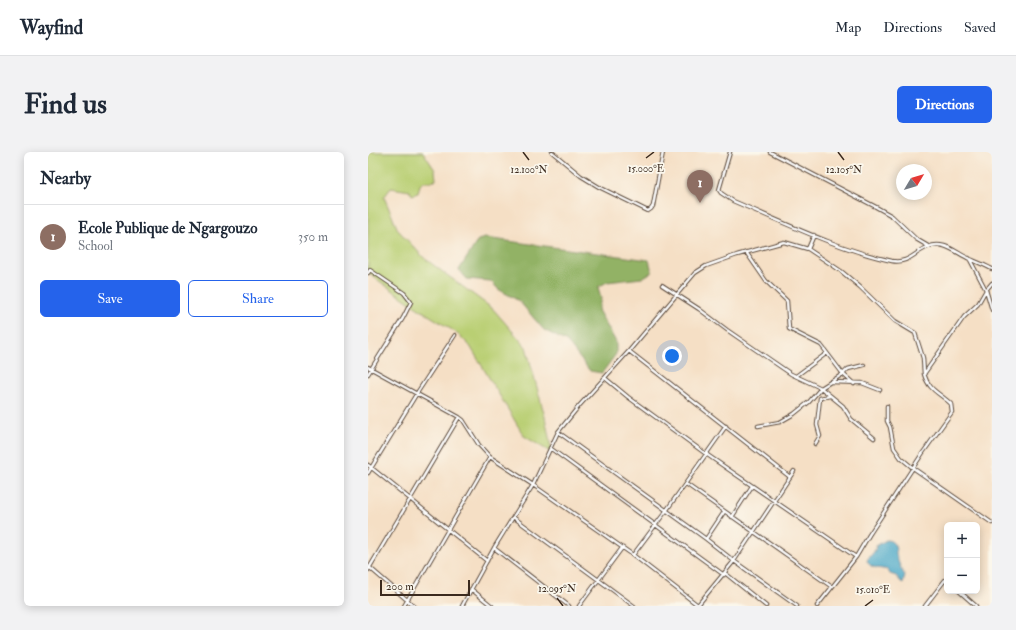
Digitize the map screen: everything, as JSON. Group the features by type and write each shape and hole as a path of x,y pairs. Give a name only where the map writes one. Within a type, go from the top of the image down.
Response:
{"street":[{"path":"552,152 581,176 599,187 648,211 652,209 653,206 663,152"},
{"path":"730,152 719,190 733,201 849,249 894,261 906,260 928,246"},
{"path":"770,152 892,216 916,239 928,246 944,246 992,269"},
{"path":"808,249 814,235"},
{"path":"462,606 494,548 533,485 558,432 579,406 630,351 695,273 706,266 746,252 784,242 808,249 841,270 896,321 915,333 923,358 924,374 935,393 949,402 952,409 868,535 856,557 818,606"},
{"path":"746,252 766,281 787,301 789,329 792,332 821,345 843,374 854,384"},
{"path":"969,258 986,290 992,310"},
{"path":"368,273 370,270 404,293 411,302 403,318 370,368 368,374"},
{"path":"924,374 964,317 978,304 992,283"},
{"path":"662,285 699,309 756,351 795,377 821,388 843,406 852,419 874,438"},
{"path":"368,473 417,393 455,335"},
{"path":"630,351 790,477"},
{"path":"795,377 827,353"},
{"path":"758,426 780,422 794,414 809,402 821,388 843,374 848,369 864,365"},
{"path":"370,368 460,417 479,445 490,457 533,485 633,555 698,606 734,562 794,471"},
{"path":"605,378 628,397 706,454 856,557"},
{"path":"831,382 847,382 854,384 862,383 880,390"},
{"path":"815,444 820,436 817,425 820,398 831,396"},
{"path":"887,406 887,422 890,427 894,448 901,458 992,523"},
{"path":"414,606 368,568 460,417"},
{"path":"633,555 686,484 726,426"},
{"path":"558,432 706,539 734,562 797,606"},
{"path":"550,448 656,524 766,606"},
{"path":"404,606 490,457"},
{"path":"368,464 487,560"},
{"path":"686,484 832,587"},
{"path":"732,517 752,486"},
{"path":"706,539 724,512"},
{"path":"513,517 634,606"},
{"path":"494,548 569,606"},
{"path":"579,606 622,548"},
{"path":"925,606 944,581"},
{"path":"471,590 492,606"},
{"path":"962,594 976,606"}],"green space":[{"path":"368,152 423,152 435,170 436,180 423,182 420,185 418,193 412,195 410,191 391,188 384,197 398,230 424,258 493,309 526,347 545,417 552,453 524,436 470,346 457,333 419,309 368,273"},
{"path":"485,238 649,260 652,272 642,278 607,282 598,287 601,299 598,310 616,342 616,354 602,373 590,371 567,342 544,330 519,301 498,289 491,281 467,279 459,270 478,240"}],"water":[{"path":"886,540 891,541 895,546 897,559 905,575 903,584 896,576 890,574 888,570 873,567 868,564 867,561 876,546"}],"place":[{"name":"Ecole Publique de Ngargouzo","path":"700,203"}]}
